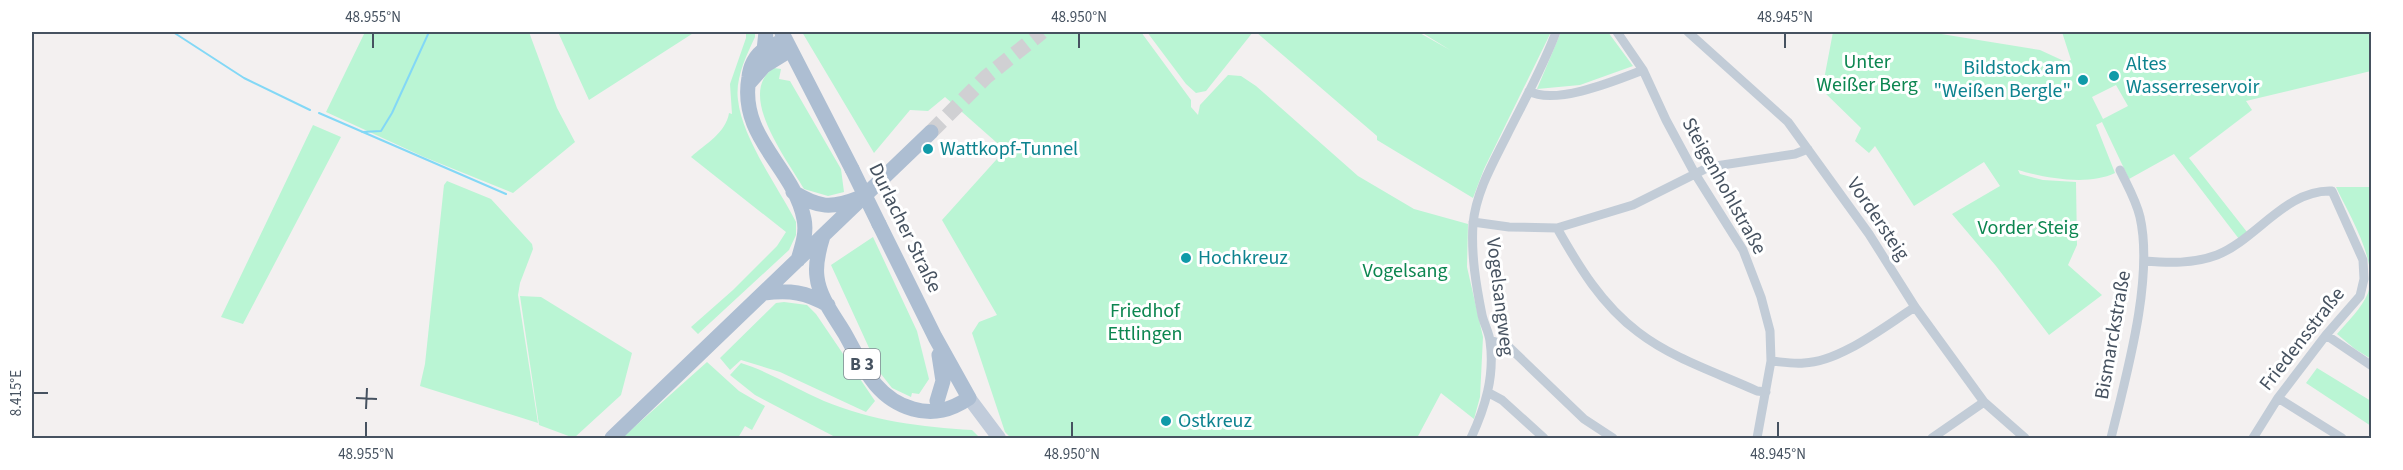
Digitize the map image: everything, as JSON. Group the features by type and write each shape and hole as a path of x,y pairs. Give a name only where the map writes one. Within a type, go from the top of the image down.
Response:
{"main road":[{"path":"764,50 766,32"},
{"path":"785,41 764,50 752,63 747,87 749,111 753,123 793,192 804,219 805,230 798,260"},
{"path":"747,87 785,41"},
{"name":"Durlacher Straße","path":"785,41 852,169 935,337 966,394 999,438"},
{"path":"612,438 931,132"},
{"path":"793,192 816,204 827,206 841,205 865,196"},
{"path":"823,236 816,265 817,279 828,305"},
{"path":"764,293 798,291 813,296 828,305"},
{"name":"B 3","path":"828,305 871,380 888,398 899,405 923,412 945,410 966,394"},
{"path":"935,337 943,381 938,401"},
{"path":"911,408 966,394"}],"street":[{"name":"Vogelsangweg","path":"1471,438 1489,393 1491,340 1483,318 1475,278 1473,222 1480,194 1492,164 1556,32"},
{"name":"Steigenhohlstraße","path":"1617,32 1643,70 1666,120 1743,250 1764,309 1770,331 1771,361 1757,438"},
{"name":"Vordersteig","path":"1688,32 1788,122 1869,234 1915,307 1984,402 2025,438"},
{"path":"1529,91 1549,95 1583,91 1643,70"},
{"path":"1473,222 1509,227 1557,228 1633,205 1709,166 1796,154 1808,149"},
{"name":"Bismarckstraße","path":"2111,438 2136,328 2144,261 2140,218 2120,170"},
{"name":"Friedensstraße","path":"2144,261 2174,263 2199,261 2218,255 2245,239 2295,200 2332,191 2363,260 2364,279 2360,296 2326,335 2278,398 2253,438"},
{"path":"1557,228 1580,269 1607,304 1637,332 1683,359 1757,391 1766,392"},
{"path":"1771,361 1805,363 1827,358 1846,350 1915,307"},
{"path":"2326,335 2372,366"},
{"path":"1491,340 1509,346 1584,419 1612,438"},
{"path":"1489,393 1502,400 1544,438"},
{"path":"2278,398 2342,438"},
{"path":"1932,438 1984,402"}],"green space":[{"path":"365,32 529,32 557,108 575,142 513,193 424,157 326,112"},
{"path":"558,32 695,32 589,100"},
{"path":"746,32 755,32 755,37 738,84 741,115 753,146 796,222 796,235 789,250 698,334 691,327 733,290 777,246 786,232 691,157 719,132 729,113 732,114 730,84"},
{"path":"802,32 1141,32 1191,100 1191,107 1198,115 1200,105 1228,75 1241,76 1256,86 1358,176 1414,209 1468,224 1467,267 1483,337 1480,397 1474,419 1441,393 1417,438 1011,438 1005,432 972,333 979,322 997,315 942,220 1005,150 945,97 928,111 910,110 874,153"},
{"path":"1147,32 1253,32 1206,91 1196,93 1186,84"},
{"path":"1256,32 1418,32 1450,50 1421,32 1551,32 1484,169 1473,198 1377,140 1377,136"},
{"path":"1561,32 1608,32 1633,66 1580,85 1537,89"},
{"path":"1833,32 1929,32 2040,50 2066,62 2071,60 2062,32 2371,32 2371,71 2246,101 2252,110 2189,158 2247,232 2239,239 2174,154 2129,179 2102,122 2096,125 2115,173 2080,180 2053,178 2018,170 2020,174 2043,180 2076,182 2077,245 2068,265 2102,295 2049,335 1996,266 1952,214 2000,186 1984,162 1914,206 1875,146 1869,153 1855,141 1861,128 1822,90","holes":["2116,85 2128,106 2103,119 2092,97"]},
{"path":"774,68 781,69 779,79 790,81 841,169 844,192 828,196 804,189 777,145 762,110 760,94 763,79"},
{"path":"313,125 341,137 243,324 221,317"},
{"path":"447,181 491,199 532,244 533,249 520,283 518,295 538,423 420,386 425,364 444,185"},
{"path":"2336,187 2371,187 2371,359 2337,334 2362,304 2368,293 2370,281 2366,253 2361,239"},
{"path":"873,237 917,331 929,379 919,394 912,393 911,397 892,388 881,374 831,265"},
{"path":"520,296 541,297 632,353 621,395 574,438 539,425"},
{"path":"776,303 807,305 816,314 875,401 866,412 780,372 741,360 730,370 720,358"},
{"path":"707,362 739,391 765,406 752,430 745,426 738,438 622,438"},
{"path":"741,363 860,414 897,422 972,430 980,438 837,438 755,395 730,375"},
{"path":"2317,368 2371,401 2371,426 2306,383"}],"waterway":[{"path":"173,32 244,78 310,110"},
{"path":"362,132 381,131 392,113 429,32"},
{"path":"319,113 506,194"}],"tunnel":[{"path":"931,132 986,77 1042,32"}],"place":[{"name":"Altes Wasserreservoir","path":"2114,76"},
{"name":"Bildstock am \"Weißen Bergle\"","path":"2083,80"},
{"name":"Wattkopf-Tunnel","path":"928,149"},
{"name":"Hochkreuz","path":"1186,258"},
{"name":"Ostkreuz","path":"1166,421"}],"park label":[{"name":"Unter Weißer Berg","path":"1867,74"},
{"name":"Vorder Steig","path":"2028,228"},
{"name":"Vogelsang","path":"1405,271"},
{"name":"Friedhof Ettlingen","path":"1145,322"}]}
